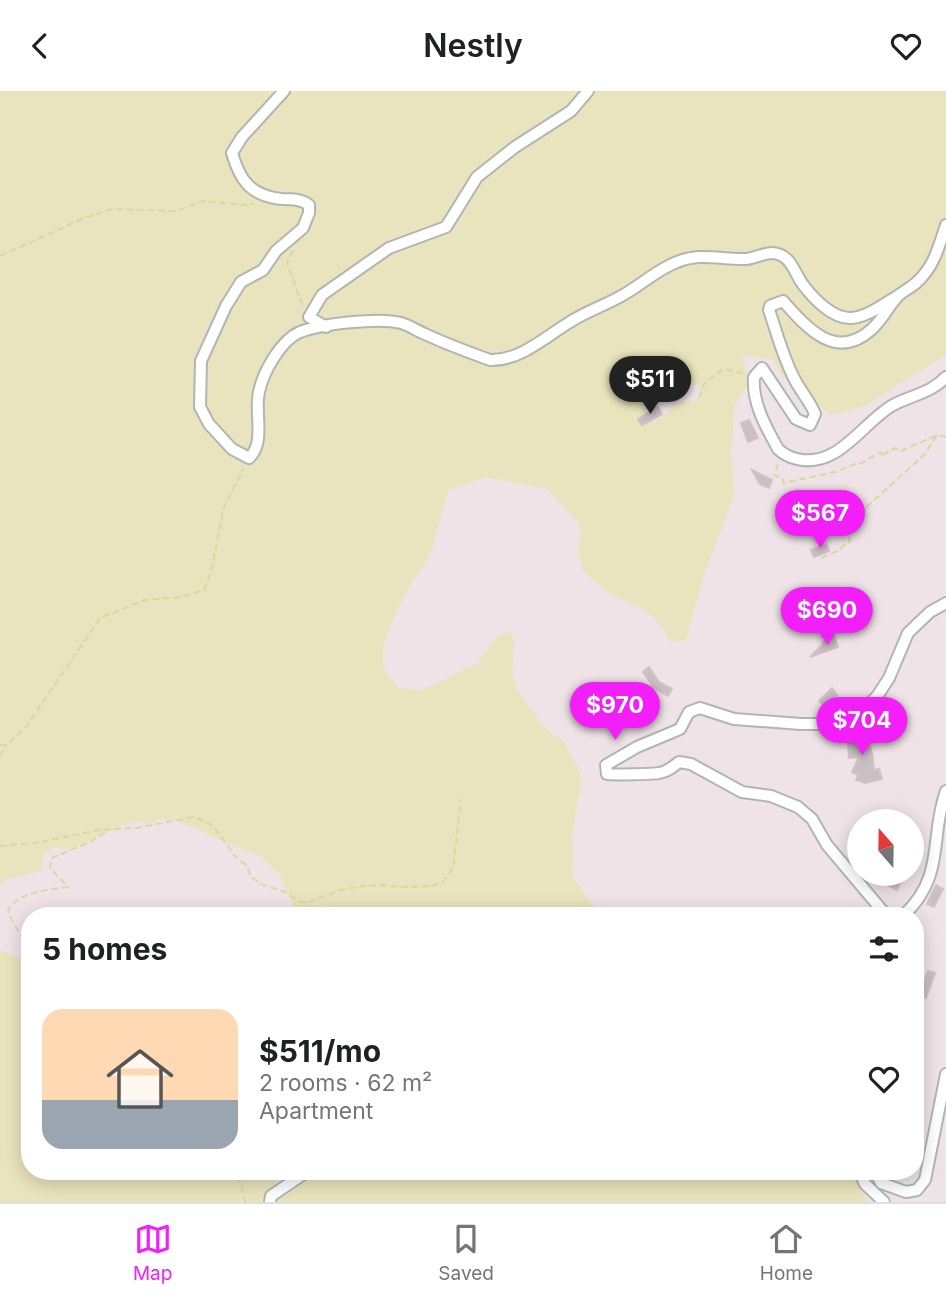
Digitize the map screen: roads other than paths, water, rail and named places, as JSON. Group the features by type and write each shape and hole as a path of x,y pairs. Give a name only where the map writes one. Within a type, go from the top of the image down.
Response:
{"street":[{"path":"284,91 242,137 232,153 237,173 250,188 271,198 302,200 309,205 309,213 303,227 276,251 263,270 241,282 226,306 201,361 200,407 209,424 224,441 232,449 249,458 256,451 258,438 256,412 259,390 267,370 286,343 299,333 372,320 401,323 490,360 504,361 532,347 573,320 619,298 680,260 708,256 747,259 772,253 791,262 803,285 822,305 835,315 850,318 866,314 917,282 931,267 946,225"},
{"path":"326,327 309,317 323,295 389,248 446,227 477,177 515,147 571,111 588,91"},
{"path":"899,295 870,331 853,341 841,344 806,328 783,301 770,306 786,361 796,384 810,402 815,414 810,425 796,419 762,368 754,377 755,399 778,449 785,456 810,462 828,457 894,405 923,394 946,377"},
{"path":"879,907 827,845 812,819 798,807 771,796 742,792 691,764 679,762 669,770 657,774 625,773 613,776 607,774 606,765 637,747 680,729 689,712 700,708 734,719 759,722 825,724 859,715 878,695 889,678 908,633 930,612 946,603"},
{"path":"910,907 925,887 935,866 937,832 946,791"},
{"path":"880,1180 881,1183 906,1192 917,1190 925,1180 946,1074"},
{"path":"270,1202 271,1196 295,1180"},
{"path":"863,1180 884,1202"}]}
